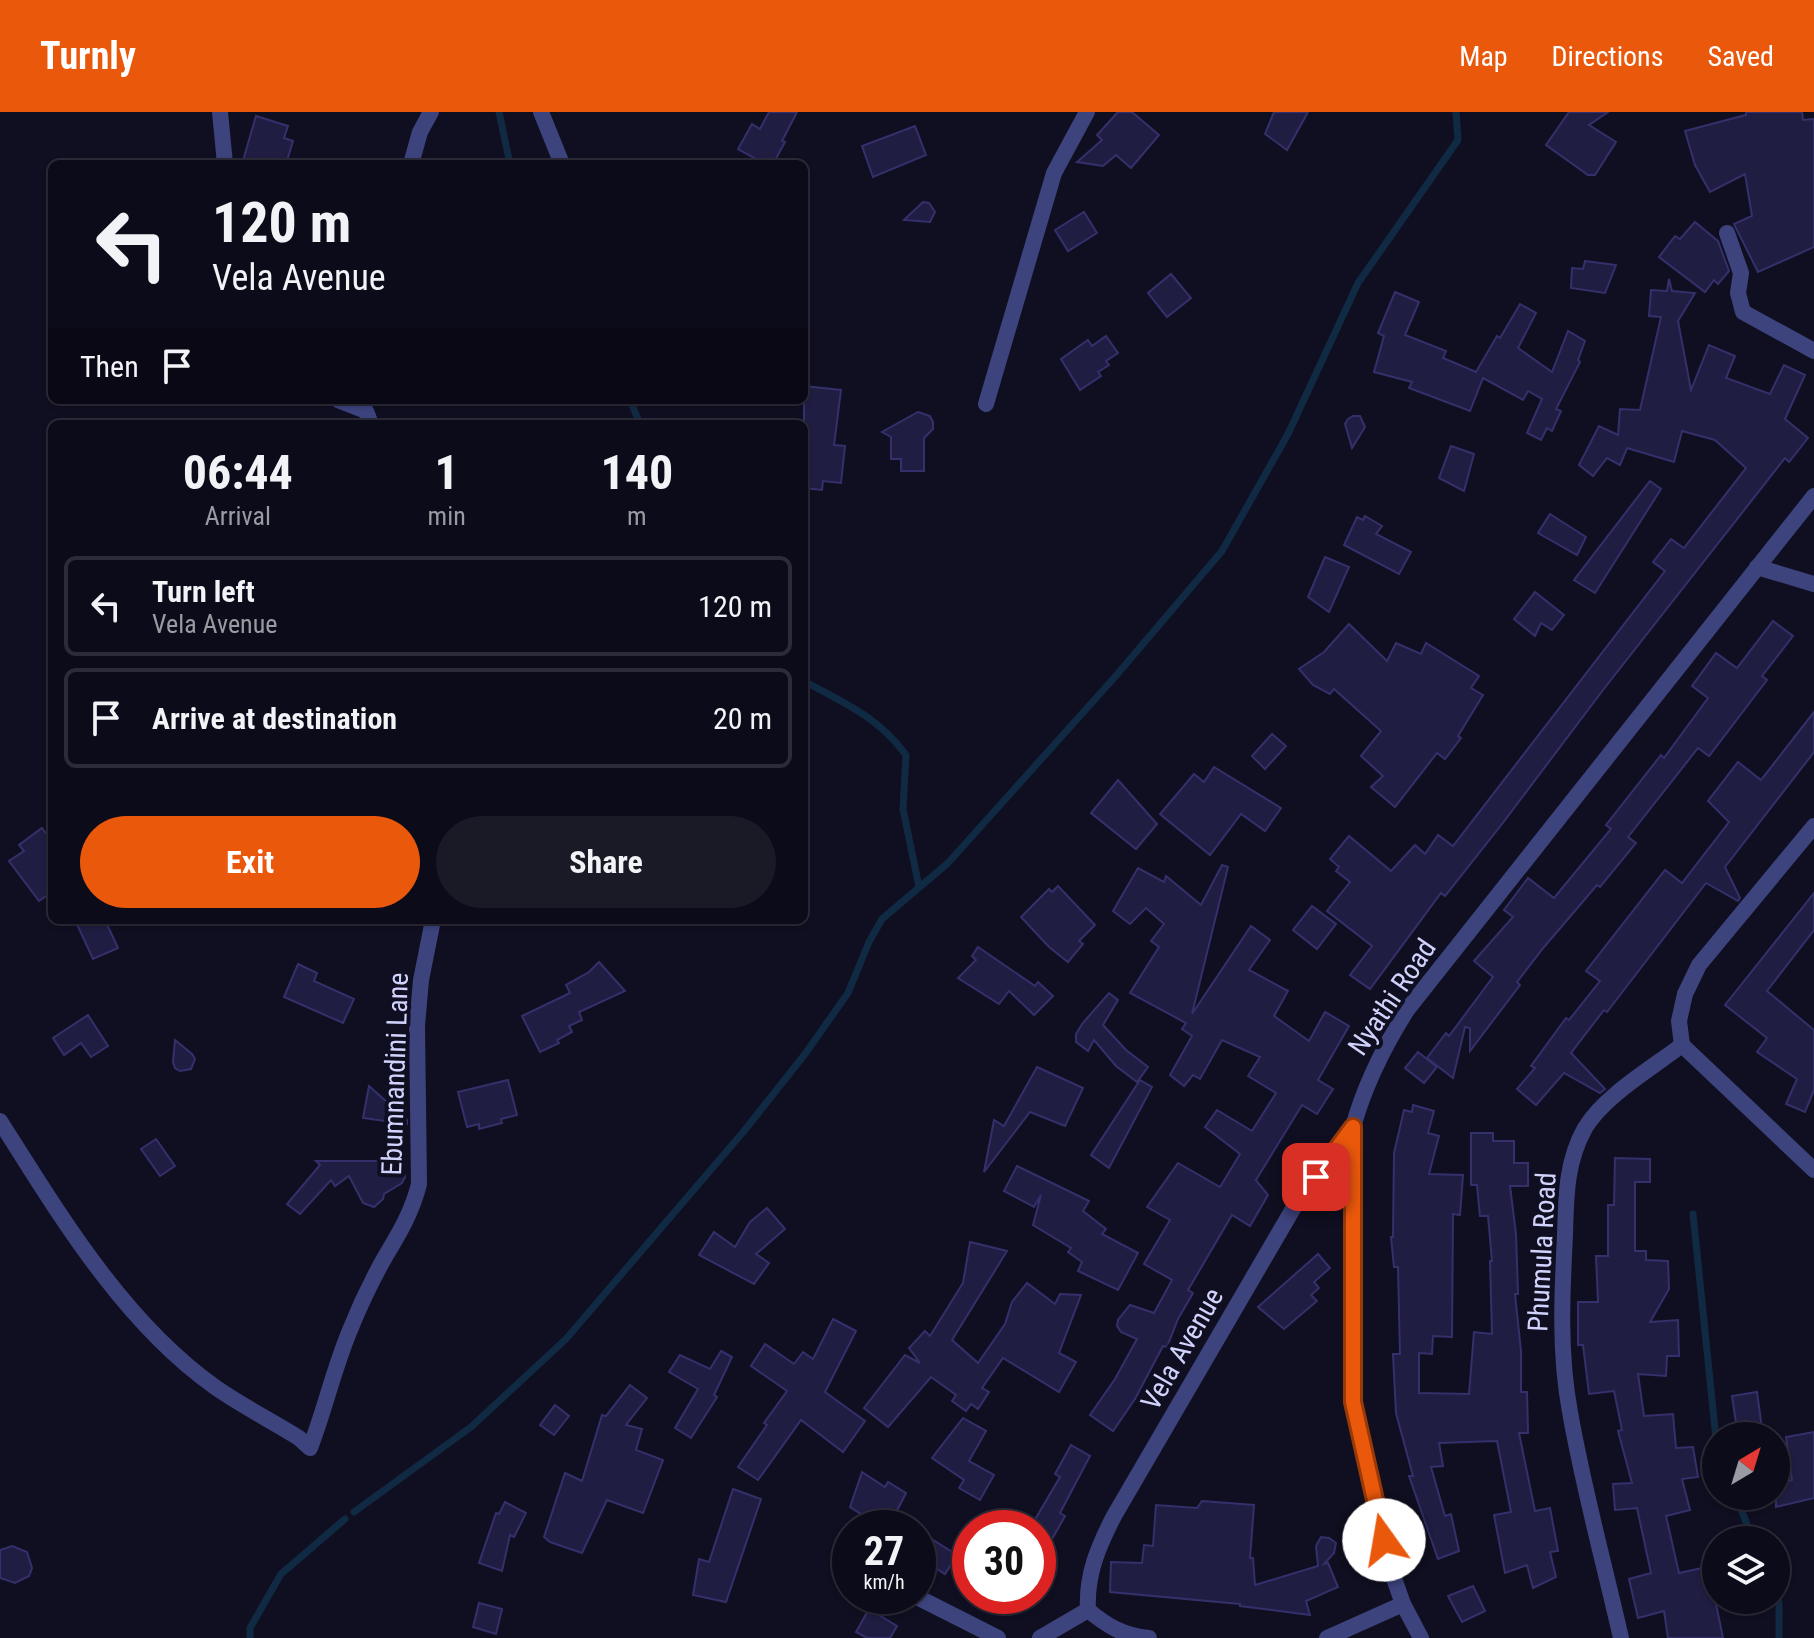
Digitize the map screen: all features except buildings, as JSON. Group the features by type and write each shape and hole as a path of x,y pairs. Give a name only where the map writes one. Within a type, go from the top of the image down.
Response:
{"street":[{"path":"220,112 225,160"},
{"path":"412,160 420,132 431,112"},
{"path":"541,112 560,160"},
{"path":"986,404 1054,173 1087,112"},
{"path":"1727,233 1741,273 1738,293 1741,309 1814,351"},
{"path":"348,404 369,412"},
{"name":"Nyathi Road","path":"1421,1638 1403,1604 1390,1567 1353,1402 1353,1127 1364,1089 1381,1051 1407,1010 1814,496"},
{"path":"1757,567 1814,584"},
{"path":"1814,826 1699,965 1685,994 1679,1021 1682,1045 1814,1170"},
{"name":"Ebumnandini Lane","path":"0,1121 64,1221 140,1322 214,1387 299,1438 310,1448 350,1330 386,1255 402,1232 416,1196 420,1158 417,1025 421,980 432,924"},
{"name":"Phumula Road","path":"1621,1638 1569,1410 1564,1355 1563,1281 1567,1178 1576,1145 1587,1125 1600,1110 1682,1045"},
{"name":"Vela Avenue","path":"1088,1610 1087,1587 1096,1553 1114,1516 1297,1202 1353,1127"},
{"path":"1327,1638 1403,1604"},
{"path":"936,1607 998,1638"},
{"path":"1040,1638 1088,1610 1104,1624 1121,1632 1149,1638"}],"waterway":[{"path":"499,112 509,160"},
{"path":"354,1512 471,1427 566,1339 744,1131 805,1054 848,993 882,919 948,863 1114,678 1222,551 1288,434 1358,283 1458,140 1456,112"},
{"path":"632,404 638,420"},
{"path":"808,683 872,721 906,755 903,809 919,887"},
{"path":"1693,1214 1714,1422"},
{"path":"1741,1510 1748,1526"},
{"path":"250,1638 250,1628 281,1574 345,1519"},
{"path":"1779,1614 1779,1638"}],"route":[{"path":"1316,1177 1353,1127 1353,1402 1384,1540"}]}
